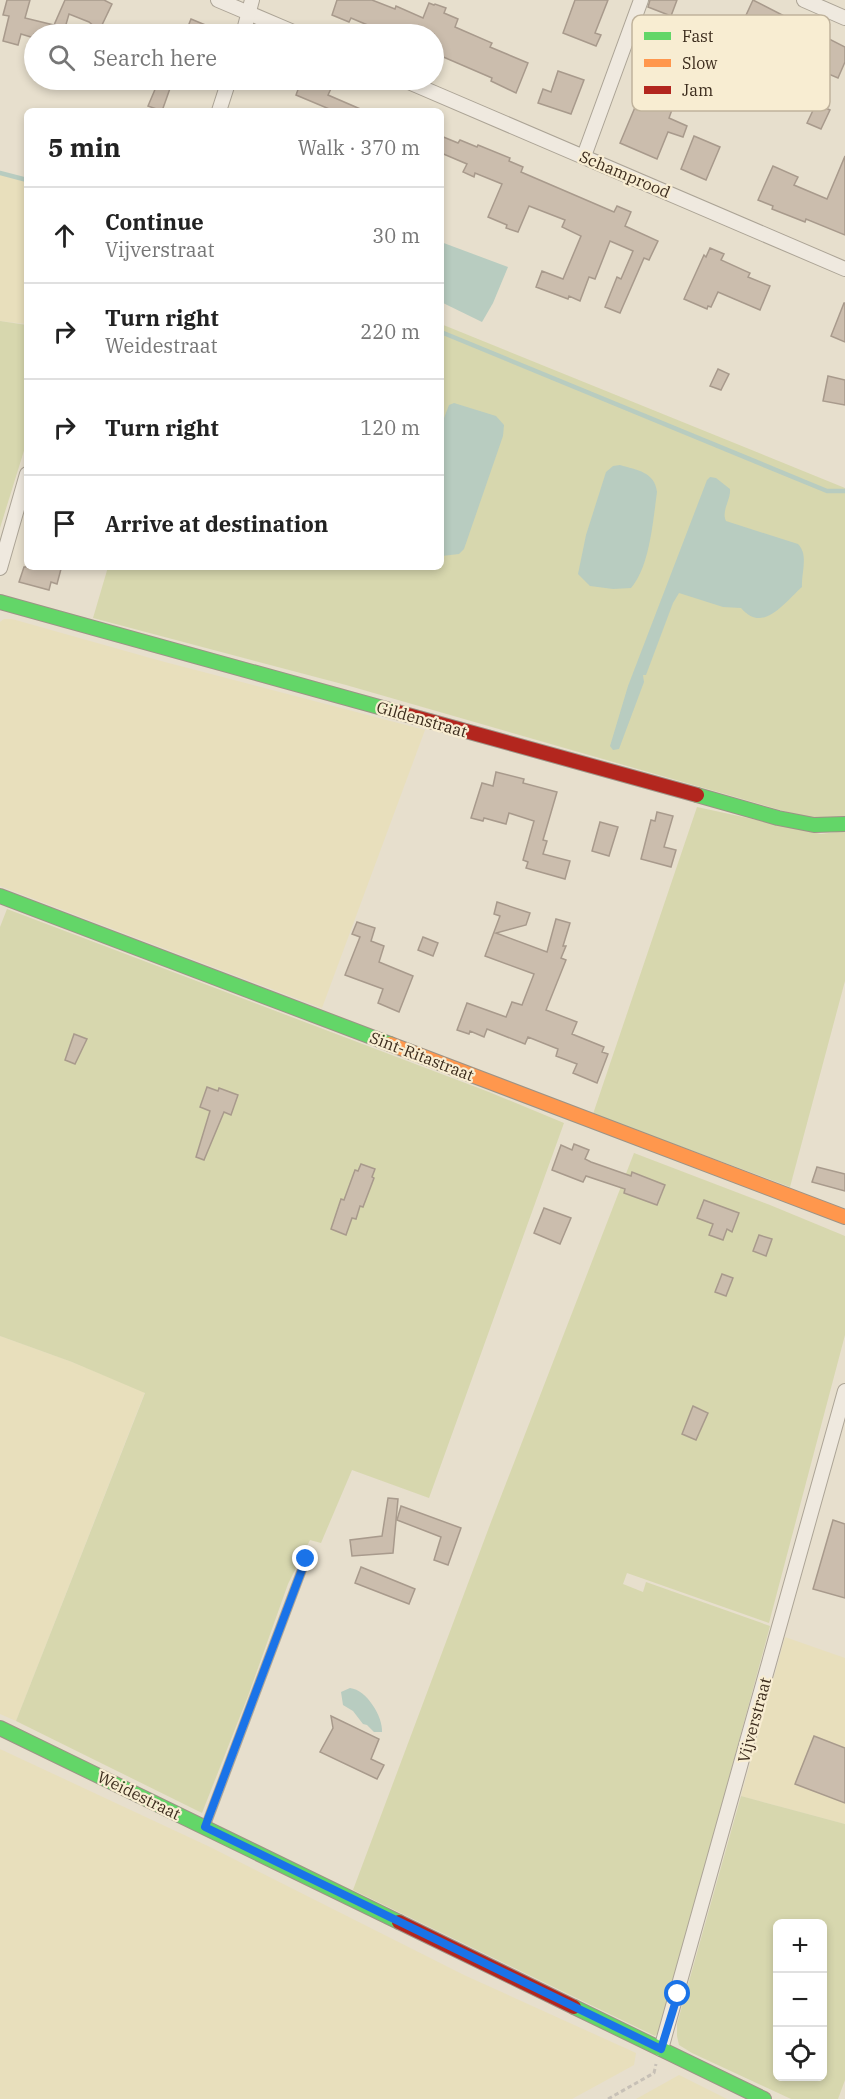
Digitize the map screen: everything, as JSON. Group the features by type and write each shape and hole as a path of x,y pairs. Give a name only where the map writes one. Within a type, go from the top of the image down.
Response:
{"street":[{"path":"218,0 251,7 281,24"},
{"path":"636,15 641,0"},
{"path":"804,0 845,18"},
{"path":"246,24 251,7"},
{"path":"584,156 632,25"},
{"path":"220,108 226,90"},
{"name":"Schamprood","path":"428,90 845,269"},
{"path":"0,568 24,484"},
{"name":"Gildenstraat","path":"0,602 778,818 814,825 845,824"},
{"name":"Sint-Ritastraat","path":"0,896 845,1216"},
{"name":"Vijverstraat","path":"661,2049 845,1391"},
{"name":"Weidestraat","path":"0,1728 764,2099"}],"lane":[{"path":"205,1827 306,1559"}],"path":[{"path":"608,2099 654,2073 661,2049"}],"shaded area":[{"path":"0,173 24,179 24,324 0,321"},
{"path":"444,243 508,267 493,303 482,322 444,303"},
{"path":"454,403 496,416 504,425 503,436 464,549 459,554 444,556 444,418 449,405"},
{"path":"620,465 639,470 649,476 656,485 657,492 647,555 643,568 631,588 613,589 590,586 578,574 586,535 606,472 613,466"},
{"path":"710,477 716,478 730,489 725,513 726,521 798,544 804,559 802,587 781,608 765,617 757,618 741,608 723,607 679,593 673,603 646,675 643,675 644,682 619,749 613,750 610,746 628,686"},
{"path":"4,619 12,619 161,661 425,730 322,1008 0,886 0,622"},
{"path":"0,1336 145,1392 16,1721 0,1714"},
{"path":"785,1637 845,1658 845,1824 741,1796"},
{"path":"350,1688 362,1694 373,1705 380,1719 382,1732 374,1732 363,1724 353,1711 343,1705 341,1692"},
{"path":"0,1749 210,1847 464,1975 636,2053 634,2065 572,2099 0,2099"},
{"path":"679,2075 727,2099 636,2099"}],"green space":[{"path":"0,321 24,325 24,451 0,528"},
{"path":"444,325 845,488 845,817 808,818 346,685 93,618 107,570 444,570"},
{"path":"697,807 821,834 845,831 845,981 790,1187 593,1114"},
{"path":"7,909 489,1092 564,1123 429,1498 352,1470 321,1543 310,1540 288,1584 248,1696 202,1813 16,1721 145,1393 72,1362 0,1336 0,927"},
{"path":"634,1153 845,1236 845,1335 769,1623 627,1573 623,1584 643,1592 646,1582 770,1626 661,2030 655,2036 353,1890 491,1522"},
{"path":"741,1796 845,1824 845,2080 838,2099 791,2099 692,2053 679,2045 677,2024"}],"building":[{"path":"7,0 30,0 25,18 50,24 24,24 24,35 21,34 18,45 3,41 9,16 3,15"},
{"path":"65,0 104,0 112,4 102,24 91,24 69,14 66,24 54,24"},
{"path":"337,0 372,0 395,9 396,6 423,18 429,3 435,4 446,8 444,13 458,19 455,27 492,43 490,47 528,63 516,93 491,81 492,78 444,57 444,24 365,24 351,18 349,22 332,15"},
{"path":"575,0 608,0 595,33 601,35 596,46 563,33"},
{"path":"650,0 677,0 671,15 648,7"},
{"path":"753,0 782,15 746,15"},
{"path":"191,19 203,24 189,24"},
{"path":"830,39 845,47 845,62 838,78 830,75"},
{"path":"558,71 584,80 571,114 538,103 543,89 551,92"},
{"path":"155,90 169,90 163,108 148,106"},
{"path":"298,90 330,90 328,95 358,108 327,108 296,95"},
{"path":"633,111 672,111 669,118 687,126 683,137 668,132 657,159 620,143"},
{"path":"813,111 830,111 821,129 807,123"},
{"path":"694,136 720,147 706,180 681,169"},
{"path":"444,137 458,143 460,140 477,147 478,145 510,158 509,161 523,167 521,172 614,212 617,206 631,212 625,226 658,241 649,260 644,258 620,313 605,307 617,277 621,279 633,251 610,241 595,279 589,277 580,301 536,287 542,271 563,279 581,236 562,227 565,220 529,206 518,232 488,217 502,184 475,173 474,177 463,172 467,164 444,154"},
{"path":"845,156 845,235 806,219 805,222 772,209 773,206 758,200 773,166 798,177 794,185 827,199"},
{"path":"710,248 724,254 721,260 750,273 748,277 770,286 760,310 718,292 711,307 708,306 707,309 684,299 704,255 706,257"},
{"path":"845,303 845,342 831,336"},
{"path":"718,369 729,374 721,390 710,386"},
{"path":"828,376 845,380 845,405 823,401"},
{"path":"24,567 24,570 61,570 57,584 51,582 49,590 19,582"},
{"path":"496,772 524,779 523,783 557,792 543,840 547,841 543,854 570,861 565,879 526,868 528,862 523,860 534,821 509,813 506,824 484,818 483,821 471,818 482,783 493,786"},
{"path":"657,812 673,816 664,847 676,850 671,867 641,859 651,820 655,821"},
{"path":"600,822 618,827 609,856 592,851"},
{"path":"497,902 530,913 526,925 496,933 547,952 556,919 570,923 563,946 566,946 561,958 566,960 546,1010 577,1022 572,1034 604,1047 602,1052 608,1054 597,1083 573,1073 577,1064 556,1056 558,1049 528,1037 525,1044 487,1029 484,1037 470,1031 469,1034 457,1030 467,1003 506,1017 512,1002 522,1005 534,974 485,956 500,916 494,914"},
{"path":"357,922 375,928 371,941 384,946 379,962 413,976 399,1012 378,1003 383,989 345,975 360,937 352,934"},
{"path":"423,937 438,943 433,956 418,950"},
{"path":"74,1034 87,1039 75,1064 65,1060"},
{"path":"207,1087 218,1091 219,1088 238,1095 231,1115 224,1112 204,1160 196,1157 210,1111 200,1107"},
{"path":"574,1144 589,1150 585,1159 591,1162 631,1176 632,1172 665,1185 657,1205 624,1193 625,1189 586,1176 583,1182 552,1170 561,1145 572,1150"},
{"path":"361,1164 375,1169 372,1177 374,1178 363,1207 360,1206 356,1219 352,1218 346,1235 331,1229 341,1199 344,1200 355,1170 358,1171"},
{"path":"817,1167 845,1174 845,1191 812,1182"},
{"path":"704,1200 739,1213 732,1232 727,1229 723,1240 709,1235 713,1224 697,1218"},
{"path":"544,1208 571,1218 560,1244 534,1233"},
{"path":"759,1235 772,1239 766,1256 753,1251"},
{"path":"722,1274 733,1278 726,1296 715,1292"},
{"path":"693,1406 708,1413 696,1440 682,1434"},
{"path":"388,1498 398,1499 393,1553 352,1556 350,1540 382,1536"},
{"path":"401,1506 461,1528 448,1565 434,1560 441,1537 397,1520"},
{"path":"833,1520 845,1524 845,1598 813,1589"},
{"path":"361,1567 415,1589 409,1604 355,1583"},
{"path":"331,1716 379,1739 371,1759 384,1765 377,1779 320,1752 333,1728"},
{"path":"814,1736 845,1748 845,1803 795,1784"}],"waterway":[{"path":"0,173 24,179"},
{"path":"444,333 827,491 845,491"}],"traffic: fast":[{"path":"0,602 397,712"},
{"path":"697,795 778,818 814,825 845,824"},
{"path":"0,896 390,1044"},
{"path":"0,1728 399,1922"},
{"path":"574,2007 764,2099"}],"traffic: slow":[{"path":"390,1044 845,1217"}],"traffic: jam":[{"path":"397,712 697,795"},
{"path":"399,1922 574,2007"}],"route":[{"path":"306,1559 205,1827 661,2049 678,1994"}]}
